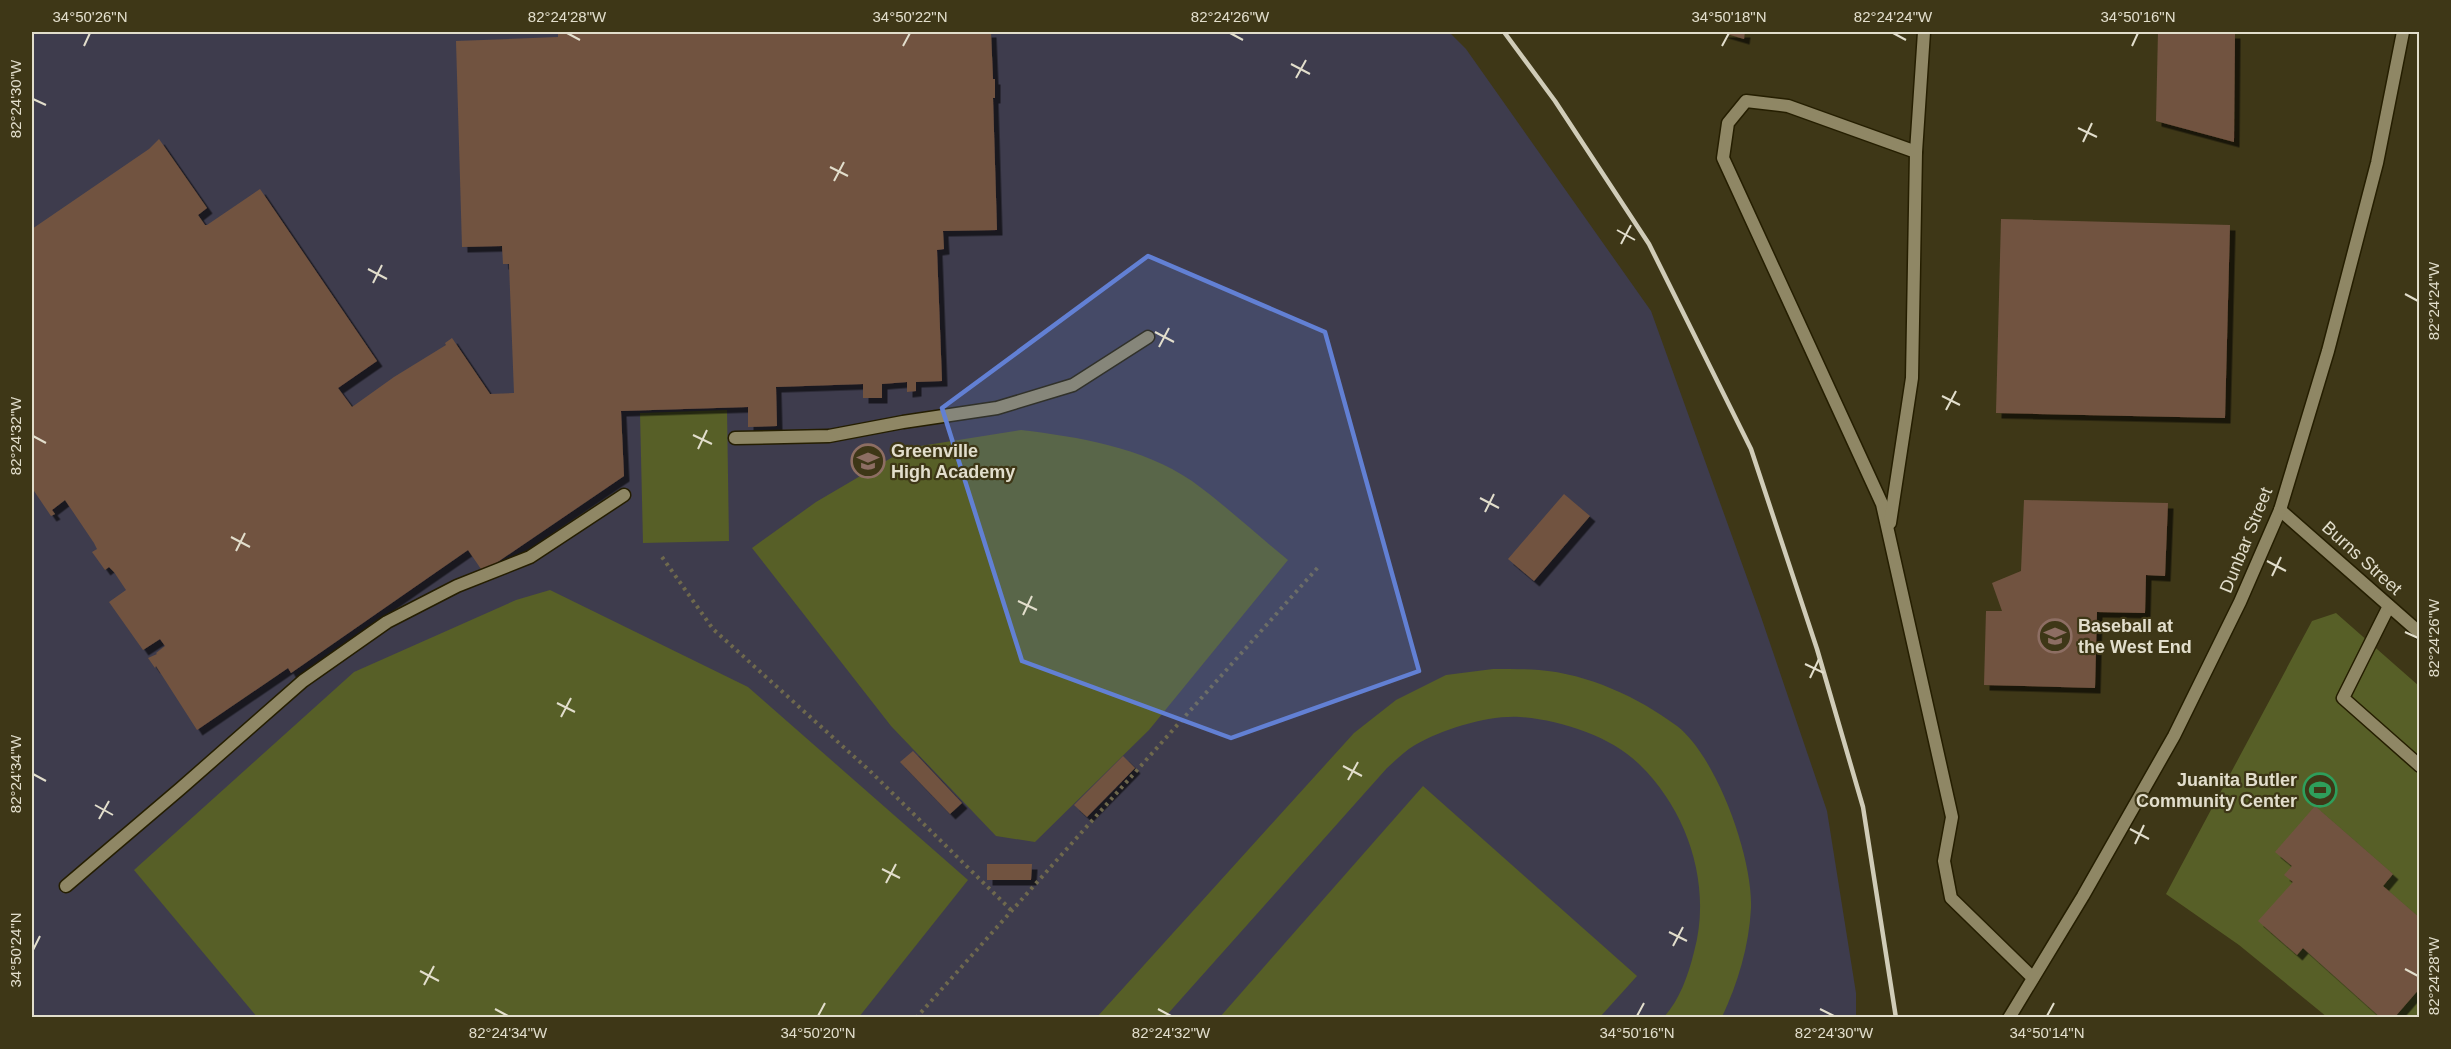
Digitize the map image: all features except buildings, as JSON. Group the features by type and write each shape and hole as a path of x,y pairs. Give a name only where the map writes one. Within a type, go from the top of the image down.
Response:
{"street":[{"path":"1888,530 1912,378 1916,152 1924,32"},
{"name":"Dunbar Street","path":"2009,1017 2083,896 2174,736 2240,602 2280,510 2328,351 2366,208 2403,32"},
{"path":"1916,152 1788,106 1746,101 1728,123 1723,158 1882,504 1952,817 1944,861 1951,898 2033,978"},
{"path":"735,438 829,436 997,408 1073,385 1148,338"},
{"path":"66,885 303,681 387,622 457,586 530,557 624,495"},
{"name":"Burns Street","path":"2280,510 2420,633"},
{"path":"2389,606 2343,698 2420,766"}],"path":[{"path":"662,557 712,629 870,771 1012,911"},
{"path":"916,1017 1320,565"}],"highlighted area":[{"path":"1148,256 1325,332 1419,671 1231,738 1022,661 942,408"}],"shaded area":[{"name":"Greenville High Academy","path":"32,32 1449,32 1466,49 1651,311 1759,611 1827,811 1856,993 1856,1017 32,1017"}],"green space":[{"path":"727,410 729,541 643,543 640,413"},
{"path":"1021,430 1110,445 1173,469 1204,490 1288,560 1149,730 1035,842 996,836 891,726 752,548 816,502 908,448"},
{"path":"550,590 748,687 968,880 859,1017 257,1017 134,870 354,672 516,600"},
{"name":"Juanita Butler Community Center","path":"2336,613 2419,686 2419,1017 2327,1017 2239,945 2166,894 2312,621"},
{"path":"1493,669 1557,672 1612,689 1662,715 1677,726 1706,760 1730,810 1746,863 1750,887 1750,922 1745,950 1738,978 1722,1017 1664,1017 1679,995 1689,970 1699,927 1700,902 1698,877 1692,852 1672,805 1657,784 1628,755 1600,738 1552,722 1507,717 1480,721 1439,734 1415,745 1387,768 1165,1017 1097,1017 1354,733 1396,700 1446,675"},
{"path":"1423,786 1637,976 1600,1017 1220,1017"}],"railway":[{"path":"1504,32 1555,101 1649,244 1751,449 1817,649 1863,807 1896,1018"}],"place":[{"name":"Greenville High Academy","path":"868,461"},
{"name":"Baseball at the West End","path":"2055,636"},
{"name":"Juanita Butler Community Center","path":"2320,790"}]}
